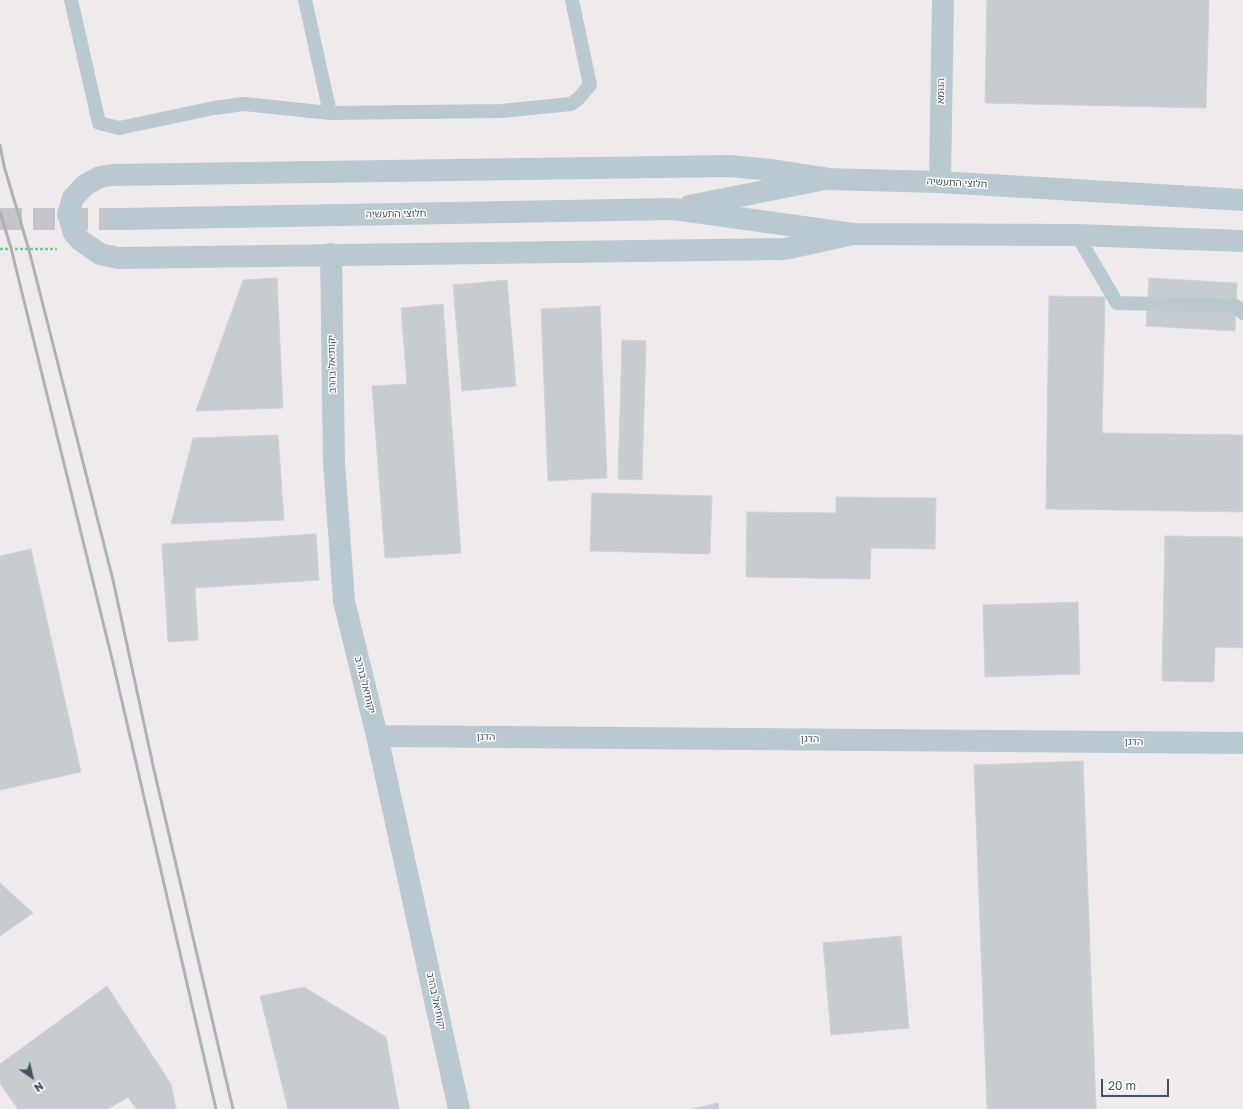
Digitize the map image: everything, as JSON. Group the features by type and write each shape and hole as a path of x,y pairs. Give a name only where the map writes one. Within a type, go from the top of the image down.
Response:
{"street":[{"name":"הגומא","path":"940,182 943,0"},
{"path":"825,178 772,170 730,166 111,175 100,177 85,185 73,198 69,206 68,214 74,233 90,248 109,257 119,258 785,249 853,234"},
{"name":"חלוצי התעשיה","path":"674,209 825,178 940,182 1243,200"},
{"name":"חלוצי התעשיה","path":"118,219 674,209 853,234 1077,235 1243,241"},
{"name":"יקותיאל בהרב","path":"331,254 334,463 344,601 377,736 459,1109"},
{"name":"הדגן","path":"377,736 1243,743"}],"lane":[{"path":"71,0 99,123 119,128 214,108 244,104 330,113 501,111 571,104 578,99 590,85 572,0"},
{"path":"305,0 330,113"},
{"path":"1077,235 1117,303 1236,306 1243,313"}],"path":[{"path":"0,248 29,250 90,248"}],"building":[{"path":"987,0 1209,0 1206,108 985,103"},
{"path":"277,278 283,408 196,411 243,280"},
{"path":"1149,278 1237,283 1235,331 1146,326"},
{"path":"507,280 516,386 462,391 453,285"},
{"path":"1049,296 1105,297 1102,433 1243,435 1243,512 1046,509"},
{"path":"443,304 461,553 385,558 372,386 407,384 401,308"},
{"path":"600,306 607,478 548,481 541,309"},
{"path":"622,340 646,341 642,480 618,479"},
{"path":"278,435 284,520 171,524 193,438"},
{"path":"592,493 712,496 710,554 590,551"},
{"path":"836,497 936,498 935,549 871,548 870,579 746,577 747,512 836,513"},
{"path":"316,534 319,580 195,588 198,640 168,642 162,544"},
{"path":"1165,536 1243,537 1243,648 1215,647 1214,682 1162,681"},
{"path":"31,549 81,772 0,790 0,556"},
{"path":"1078,602 1080,674 985,677 983,605"},
{"path":"1083,761 1096,1109 987,1109 974,765"},
{"path":"0,883 33,913 0,936"},
{"path":"901,936 909,1028 831,1035 823,943"},
{"path":"107,986 171,1084 176,1109 136,1109 128,1097 108,1109 18,1109 0,1084 0,1064"},
{"path":"304,987 386,1037 399,1109 288,1109 260,996"},
{"path":"718,1103 719,1109 691,1109"}],"tunnel":[{"path":"0,219 118,219"}],"railway":[{"path":"0,145 4,166 29,250 113,580 154,770 233,1109"},
{"path":"0,212 11,248 114,667 216,1109"}]}
